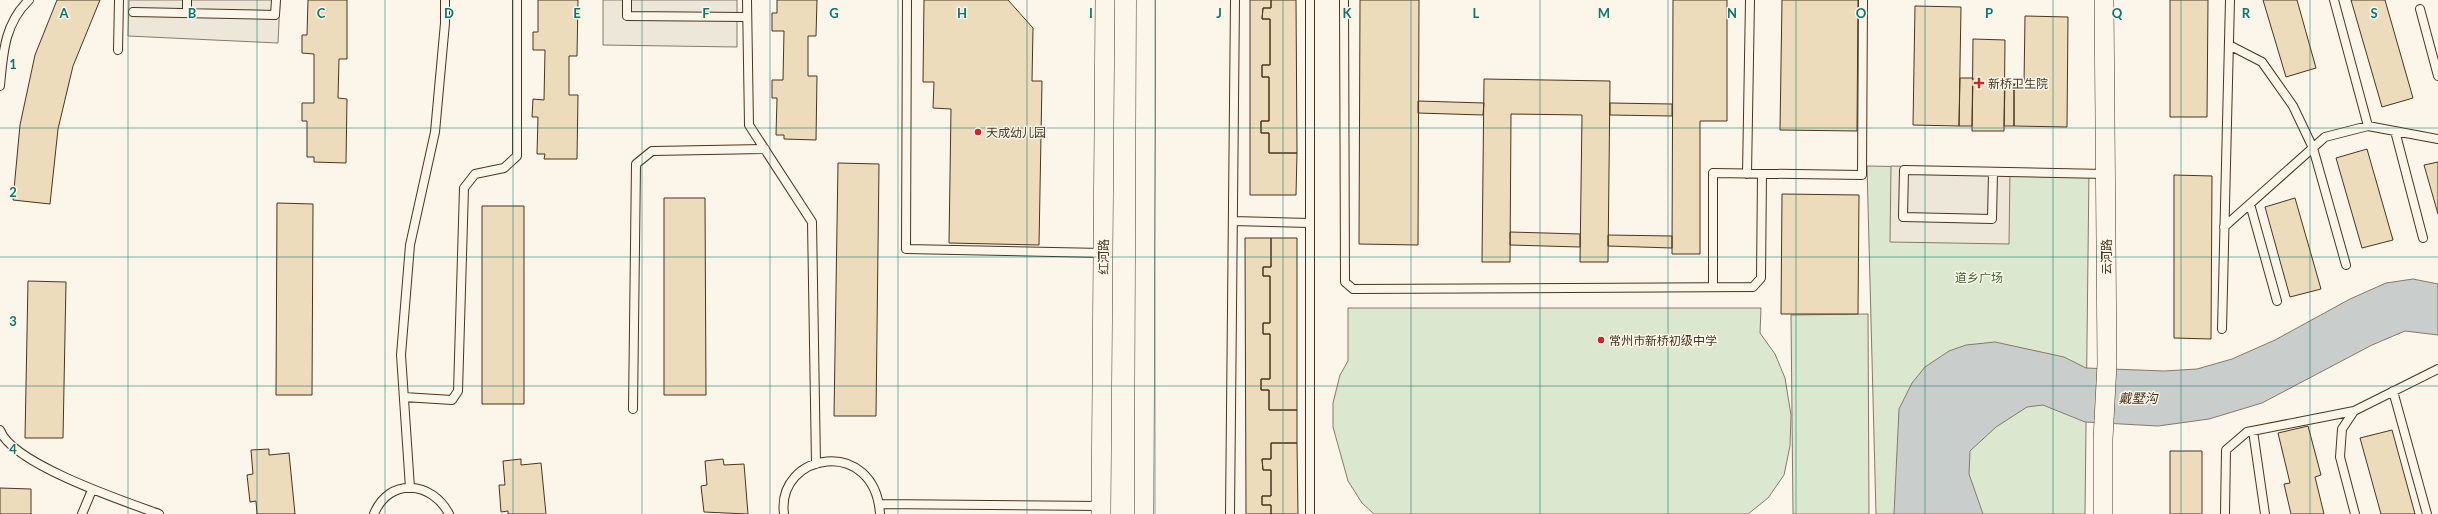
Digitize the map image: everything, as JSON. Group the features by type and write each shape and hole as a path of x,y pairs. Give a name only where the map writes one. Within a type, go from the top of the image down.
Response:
{"street":[{"name":"红河路","path":"1101,510 1105,0"},
{"path":"1144,514 1146,0"},
{"name":"云河路","path":"2103,514 2103,439 2107,364 2104,0"}],"lane":[{"path":"0,86 4,43 19,10 28,0"},
{"path":"118,50 119,0"},
{"path":"187,0 187,13"},
{"path":"133,12 275,15 276,0"},
{"path":"410,488 401,355 410,245 435,132 445,23 445,0"},
{"path":"404,397 452,400 458,391 464,188 475,174 504,168 517,156 517,0"},
{"path":"627,0 627,16 747,17"},
{"path":"747,0 749,125 812,222 816,464"},
{"path":"908,0 906,249 1103,253"},
{"path":"1230,514 1235,0"},
{"path":"1310,0 1310,514"},
{"path":"1344,0 1345,282 1353,289 1753,287 1761,278 1762,174"},
{"path":"1748,174 1750,0"},
{"path":"1713,287 1714,173 1862,175 1863,0"},
{"path":"2222,329 2230,0"},
{"path":"2334,0 2368,126"},
{"path":"2420,9 2438,76"},
{"path":"2229,45 2262,62 2293,106 2313,148 2346,265"},
{"path":"2224,227 2326,137 2368,126 2438,139"},
{"path":"2395,131 2424,238"},
{"path":"633,409 636,164 652,151 764,149"},
{"path":"1993,174 1992,219 1903,217 1904,170 1993,174 2106,174"},
{"path":"2250,204 2277,301"},
{"path":"1233,221 1310,223"},
{"path":"2225,514 2226,450 2247,432 2354,411 2438,369"},
{"path":"2394,391 2427,514"},
{"path":"2354,411 2342,429 2340,457 2355,514"},
{"path":"0,430 20,453 92,490 159,514"},
{"path":"2253,431 2265,514"},
{"path":"784,514 786,492 794,479 805,468 816,464 835,461 850,464 863,472 873,484 880,504 880,514"},
{"path":"374,514 385,497 397,490 410,488 422,489 434,494 444,503 449,514"},
{"path":"82,514 92,490"},
{"path":"880,504 1101,510"}],"green space":[{"name":"道乡广场","path":"1867,166 2089,170 2085,514 1876,514"},
{"path":"1348,308 1761,308 1760,333 1775,354 1785,378 1791,415 1790,446 1784,475 1768,498 1748,514 1374,514 1362,503 1348,481 1333,427 1333,403 1340,375 1348,361"},
{"path":"1868,314 1869,514 1793,514 1791,315"}],"shaded area":[{"path":"129,0 280,0 278,43 128,36"},
{"path":"603,0 737,0 737,47 603,45"},
{"path":"1891,166 2010,169 2009,244 1890,242"}],"water":[{"name":"戴墅沟","path":"2413,279 2438,284 2438,335 2405,331 2372,345 2262,403 2209,419 2158,426 2085,422 2043,405 2027,407 1996,427 1970,451 1969,474 1983,514 1894,514 1899,409 1912,383 1925,367 1949,351 1966,345 1995,342 2064,357 2086,368 2164,371 2197,369 2232,359 2275,340 2350,299 2386,283"}],"building":[{"path":"57,0 100,0 73,66 58,129 50,204 13,200 20,125 35,55"},
{"path":"308,0 347,0 347,59 339,59 338,98 347,99 346,163 314,162 314,157 307,157 307,121 302,121 302,103 314,103 314,54 302,53 302,35 307,35"},
{"path":"538,0 578,0 577,56 569,56 569,95 578,95 577,159 544,159 545,154 537,154 538,117 532,117 533,99 544,100 545,50 533,50 533,32 538,32"},
{"path":"777,0 817,0 816,36 808,36 808,76 817,76 816,140 784,139 784,135 776,135 777,98 772,98 772,80 783,80 784,31 772,31 772,13 777,13"},
{"path":"924,0 1008,0 1033,28 1032,81 1042,81 1039,245 949,243 951,109 933,108 934,82 923,82"},
{"path":"1250,0 1271,0 1271,8 1263,8 1262,19 1270,19 1270,65 1262,65 1262,77 1269,77 1269,121 1261,121 1261,133 1269,133 1269,153 1297,153 1296,195 1250,195"},
{"path":"1271,0 1296,0 1297,153 1269,153 1269,133 1261,133 1261,121 1269,121 1269,77 1262,77 1262,65 1270,65 1270,19 1262,19 1263,8 1271,8"},
{"path":"1360,0 1419,0 1418,245 1359,244"},
{"path":"1673,0 1727,0 1727,121 1700,121 1700,254 1672,254"},
{"path":"1782,0 1858,0 1857,131 1780,130"},
{"path":"2170,0 2208,0 2207,117 2170,117"},
{"path":"2263,0 2297,0 2316,68 2286,77"},
{"path":"2351,0 2385,0 2413,98 2382,107"},
{"path":"1915,6 1961,7 1959,126 1913,125"},
{"path":"2025,16 2068,17 2067,127 2014,126 2014,84 2024,84"},
{"path":"1973,39 2005,40 2004,131 1972,131"},
{"path":"1960,78 1973,78 1972,126 1959,126"},
{"path":"1484,79 1610,81 1608,262 1580,262 1582,115 1511,114 1510,262 1482,262"},
{"path":"2005,84 2014,84 2014,126 2004,126"},
{"path":"1418,101 1484,103 1483,115 1418,113"},
{"path":"1610,103 1672,104 1672,116 1610,115"},
{"path":"2367,149 2393,240 2362,248 2336,158"},
{"path":"2438,162 2438,214 2424,165"},
{"path":"838,163 879,164 876,416 834,416"},
{"path":"2174,175 2212,176 2211,339 2174,338"},
{"path":"1782,194 1859,195 1858,314 1781,314"},
{"path":"664,198 705,198 706,395 664,395"},
{"path":"2295,198 2321,289 2290,297 2265,207"},
{"path":"277,203 313,204 312,395 276,395"},
{"path":"482,206 524,206 524,404 482,404"},
{"path":"1510,232 1580,234 1580,247 1510,245"},
{"path":"1608,235 1672,236 1672,248 1608,246"},
{"path":"1245,238 1271,238 1271,267 1263,267 1263,276 1270,276 1270,323 1263,323 1263,334 1270,334 1270,379 1261,379 1261,390 1269,390 1269,410 1297,410 1297,443 1271,443 1271,459 1262,459 1263,470 1271,470 1271,496 1262,496 1262,505 1271,505 1271,514 1246,514"},
{"path":"1271,238 1297,238 1297,410 1269,410 1269,390 1261,390 1261,379 1270,379 1270,334 1263,334 1263,323 1270,323 1270,276 1263,276 1263,267 1271,267"},
{"path":"28,281 66,282 63,438 25,438"},
{"path":"2308,426 2321,475 2315,477 2324,514 2291,514 2284,484 2290,483 2278,433"},
{"path":"2392,430 2415,514 2381,514 2360,438"},
{"path":"1271,443 1297,443 1298,514 1271,514 1271,505 1262,505 1262,496 1271,496 1271,470 1263,470 1262,459 1271,459"},
{"path":"269,449 269,455 289,453 295,514 257,514 256,501 250,502 247,475 253,474 251,450"},
{"path":"2170,451 2202,451 2202,514 2170,514"},
{"path":"521,459 521,465 541,463 546,514 508,514 508,511 501,512 499,485 505,485 503,461"},
{"path":"723,459 724,465 744,464 748,514 704,512 701,486 707,485 705,461"},
{"path":"0,488 31,489 31,514 0,514"}],"place":[{"name":"新桥卫生院","path":"1979,83"},
{"name":"天成幼儿园","path":"978,132"},
{"name":"常州市新桥初级中学","path":"1601,340"}]}
